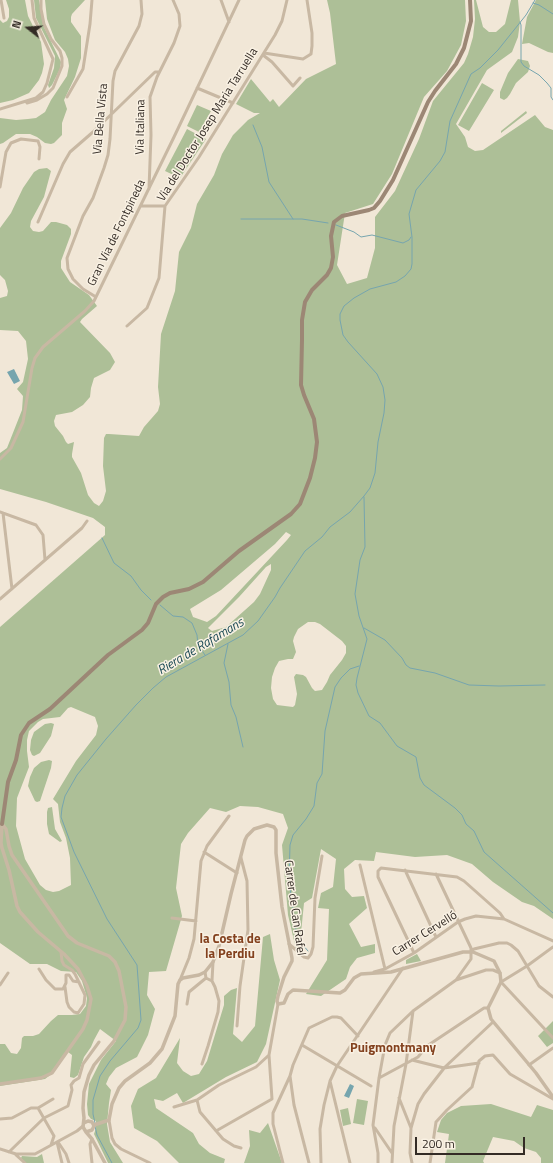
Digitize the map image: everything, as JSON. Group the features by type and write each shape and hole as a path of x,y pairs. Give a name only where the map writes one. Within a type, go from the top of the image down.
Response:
{"main road":[{"path":"2,824 8,782 16,760 21,735 29,723 50,709 108,655 142,630 148,622 156,604 163,597 170,593 189,589 203,582 239,551 291,514 300,504 310,478 315,458 316,442 314,419 301,385 302,320 305,302 309,294 327,275 331,268 333,257 330,236 334,222 342,216 374,208 393,180 428,102 456,64 462,53 471,21 470,0"}],"street":[{"path":"1,0 4,18"},
{"path":"20,104 36,98 43,92 52,65 51,55 34,18 32,0"},
{"path":"0,109 36,100 47,94 53,88 62,66 60,51 44,24 41,0"},
{"path":"67,97 83,69 92,0"},
{"name":"Via Bella Vista","path":"96,297 83,289 73,279 68,269 67,258 83,216 93,198 104,168 108,154 115,71 139,26 142,14 141,0"},
{"name":"Via Italiana","path":"149,190 151,135 150,97 159,72 174,43 180,26 179,14 174,0"},
{"path":"221,0 230,22"},
{"name":"Gran Via de Fontpineda","path":"0,459 11,448 23,422 32,368 37,354 43,347 85,311 96,297 230,22 239,0"},
{"name":"Via del Doctor Josep Maria Tarruella","path":"127,326 147,308 159,278 165,206 233,103 282,22 287,0"},
{"path":"263,54 303,59 310,54 312,34 307,0"},
{"path":"263,54 293,86 300,78"},
{"path":"38,222 63,164 70,152 155,72 159,72"},
{"path":"197,88 233,103"},
{"path":"0,187 6,152 11,143 21,139 38,142 40,147 39,159"},
{"path":"141,206 165,206"},
{"path":"12,588 1,513 36,525 43,535 45,560"},
{"path":"0,599 82,528 87,521"},
{"path":"150,1163 143,1161 115,1144 107,1121 119,1088 150,1063 162,1049 175,1016 178,984 192,949 201,861 207,846 229,816"},
{"path":"0,1084 41,1078 48,1075 56,1067 85,1025 91,1002 90,992 78,969 38,932 24,917 17,906 13,883 2,848 2,824"},
{"path":"2,824 6,829 12,855 68,936 76,943 110,956 117,966 126,1007 125,1020 114,1041 94,1066 84,1092 83,1108 83,1124 105,1163"},
{"name":"Carrer de Can Rafel","path":"205,972 213,962 219,946 245,840 250,832 262,826 271,825 274,827 276,835 276,853 282,907 292,958 278,996 278,1004"},
{"path":"204,852 236,873"},
{"path":"289,944 304,957 308,958 311,954 313,947 315,898 322,856"},
{"path":"237,1026 240,986 248,930 248,881 241,858"},
{"path":"360,865 385,969"},
{"path":"414,953 378,877 378,871 381,868 457,877 464,881 500,913 504,919"},
{"path":"405,870 436,938"},
{"path":"436,874 471,948 471,959 456,980"},
{"name":"Carrer Cervelló","path":"374,972 385,969 414,953 458,922 476,916 504,919 553,941"},
{"path":"172,918 196,921"},
{"path":"272,1099 269,1055 278,1004 284,1003 288,994 293,990 340,993 345,990 358,975 364,973 385,973 499,943 511,945 518,951 539,986 553,997"},
{"path":"553,947 527,966 501,982 488,1008 489,1015 493,1022 529,1065 553,1098"},
{"path":"471,951 494,961 500,973 501,982 553,1038"},
{"path":"61,952 64,965 72,970 84,992 84,1004 78,1013 74,1012 69,1006 64,986"},
{"path":"202,1064 220,1001 212,982 213,962"},
{"path":"322,1163 320,1129 330,1081 337,1066 403,968"},
{"path":"39,969 54,990 63,989 66,983 66,975 69,975 73,981 79,982"},
{"path":"378,1163 378,1153 373,1126 385,1045 390,1033 413,1011 456,980 486,970 493,970 500,973"},
{"path":"180,980 205,972 206,978 212,982"},
{"path":"0,985 8,973"},
{"path":"187,1004 189,992 206,978"},
{"path":"379,1078 418,1057 427,1046 484,1008 488,1008"},
{"path":"392,1163 394,1126 406,1064 413,1011"},
{"path":"283,1163 273,1124 273,1113 290,1076 293,1065 309,1028 332,1017 340,1018 358,1036"},
{"path":"412,1163 410,1153 411,1128 418,1104 444,1068 493,1022"},
{"path":"9,1152 44,1118 68,1106 72,1090 71,1085 79,1078 83,1064 99,1042"},
{"path":"302,1045 371,1086"},
{"path":"529,1065 553,1048"},
{"path":"174,1107 197,1100 219,1085 256,1067 269,1055"},
{"path":"430,1163 436,1122 472,1087 479,1063 485,1056 493,1055 510,1074 553,1098"},
{"path":"412,1060 444,1068 479,1063"},
{"path":"290,1076 294,1105 309,1163"},
{"path":"330,1081 350,1163"},
{"path":"216,1131 281,1095"},
{"path":"399,1098 411,1128"},
{"path":"0,1119 12,1118 31,1108 38,1108 53,1099"},
{"path":"197,1100 200,1112 228,1144 242,1148"},
{"path":"38,1108 54,1136 50,1146"},
{"path":"84,1116 92,1125 92,1139 90,1144 92,1163"},
{"path":"83,1124 92,1125 107,1121"},
{"path":"0,1148 16,1154 35,1154 77,1131 83,1124"},
{"path":"77,1131 86,1131 92,1125"},
{"path":"373,1126 392,1153"},
{"path":"58,1142 62,1163"},
{"path":"58,1142 66,1154 69,1163"},
{"path":"16,1154 25,1163"}],"green space":[{"path":"6,0 25,0 28,16 41,42 44,64 39,80 29,93 13,100 0,103 0,20 3,23 7,21 9,17 9,9"},
{"path":"34,0 39,0 44,27 61,62 60,69 49,88 48,85 54,68 55,56 36,18"},
{"path":"45,0 85,0 71,17 71,22 81,36 81,58 75,77 64,100 67,109 62,123 62,135 51,144 45,143 30,134 16,134 0,144 0,118 16,120 36,118 45,112 67,76 69,66 68,59 65,52 55,40 47,19"},
{"path":"327,0 465,0 466,21 461,45 447,71 424,97 392,174 373,204 345,213 337,265 347,284 367,278 375,248 375,217 395,191 419,139 433,101 464,63 473,37 475,19 474,0 476,0 483,27 489,32 496,32 505,24 511,0 518,0 520,22 518,37 512,52 487,70 456,124 465,137 468,147 475,151 483,150 535,115 545,127 553,130 553,919 534,906 522,902 493,882 472,864 447,855 415,857 376,852 374,861 355,860 344,869 345,889 352,897 364,896 367,908 349,924 361,947 375,944 375,953 357,958 350,967 346,979 321,996 306,994 327,960 329,909 318,908 321,893 333,887 336,859 321,849 312,898 304,903 301,933 302,947 296,949 288,915 282,845 288,828 283,814 258,807 240,806 226,812 210,808 188,833 181,844 176,888 182,916 166,971 149,972 147,995 155,1009 148,1035 137,1057 116,1068 106,1084 111,1090 107,1124 110,1142 123,1163 108,1163 94,1134 96,1121 91,1119 88,1115 87,1104 89,1084 101,1060 116,1041 100,1029 84,1057 78,1075 74,1078 70,1077 72,1055 68,1052 53,1073 45,1079 0,1086 0,1044 5,1044 11,1053 17,1054 21,1048 22,1038 24,1036 39,1034 58,1015 80,1014 86,1006 87,998 82,981 76,972 61,971 47,964 30,964 0,943 0,627 105,535 105,527 93,518 46,502 0,489 0,453 7,448 22,410 23,396 17,389 23,382 28,359 26,341 18,331 0,330 0,298 7,296 8,291 5,280 0,275 0,228 11,213 23,188 34,172 39,169 47,168 51,171 44,197 31,221 30,227 33,231 39,232 43,231 51,222 56,222 67,225 71,229 71,234 61,261 61,268 70,282 89,295 97,306 80,322 110,353 115,362 110,370 94,378 90,397 83,405 72,412 56,415 54,421 55,426 66,442 68,444 74,442 72,457 81,473 88,495 94,503 99,506 103,501 106,491 103,466 104,438 106,434 139,436 144,427 158,411 160,404 158,387 161,334 175,291 179,252 191,228 197,204 214,175 222,154 233,135 248,120 260,113 254,113 236,104 251,79 270,102 273,99 279,107 306,79 336,64","holes":["286,532 291,535 216,616 207,622 193,617 190,609 221,590 275,544","271,564 271,570 260,594 254,602 226,627 212,631 208,628 266,567","308,622 320,624 342,641 346,646 346,653 330,675 322,690 315,691 306,677 296,674 294,677 297,694 295,705 293,707 277,705 273,699 271,688 272,677 279,661 293,659 296,652 293,641 298,629","71,707 95,717 98,726 96,735 76,761 53,799 58,804 60,822 66,838 70,858 71,885 59,891 53,892 46,890 40,885 25,859 16,826 17,798 29,767 27,751 29,731 43,719 60,717 68,708"]},
{"path":"536,0 553,0 553,53 529,43 522,44 527,17"},
{"path":"518,59 528,61 530,66 528,72 516,83 510,94 504,100 500,98 500,92 508,73"},
{"path":"482,83 494,90 469,131 458,125"},
{"path":"197,105 211,111 199,132 187,126"},
{"path":"526,111 527,113 501,133 501,131"},
{"path":"187,129 206,139 180,178 165,171"},
{"path":"45,724 54,724 51,736 40,753 34,756 32,755 30,750 34,732"},
{"path":"49,760 52,761 51,768 40,801 37,802 35,801 28,786 30,777 34,768 41,762"},
{"path":"52,807 55,829 62,841 60,842 49,834 47,812 48,808"},
{"path":"270,934 274,960 280,980 266,1044 257,1062 226,1077 183,1103 177,1093 163,1101 154,1099 156,1108 193,1133 199,1144 210,1153 225,1159 224,1163 179,1163 157,1141 134,1128 131,1106 138,1089 156,1078 180,1038 177,1063 183,1071 191,1076 199,1074 207,1061 224,1005 224,996 231,990 237,988 233,1034 242,1042 255,1026 263,937"},
{"path":"417,954 421,961 406,964 406,960"},
{"path":"553,1021 553,1043 547,1047 538,1036"},
{"path":"357,1099 368,1101 364,1125 353,1123"},
{"path":"491,1104 531,1117 537,1105 553,1110 553,1163 541,1163 541,1158 536,1152 524,1148 514,1141 493,1137 483,1161 484,1163 445,1163 449,1134 437,1132 441,1120 447,1113 461,1106"},
{"path":"348,1108 351,1124 343,1126 340,1110"},
{"path":"268,1123 282,1163 244,1163 250,1146 249,1130 260,1133"},
{"path":"42,1154 44,1163 26,1163 21,1158 22,1156 37,1157"}],"water":[{"path":"14,369 20,381 14,384 7,372"},
{"path":"350,1084 354,1086 349,1098 344,1096"}],"waterway":[{"name":"Riera de Rafamans","path":"95,1123 93,1114 93,1100 100,1076 110,1061 138,1028 141,1020 137,965 107,919 74,852 61,817 65,796 77,775 106,739 153,688 166,677 243,635 258,621 305,551 322,537 330,527 350,512 370,488 375,473 378,442 384,413 385,400 383,387 377,374 343,335 340,314 344,306 354,298 370,289 396,282 405,276 411,269 412,237 409,214 416,190 440,161 445,152 450,121 471,74 480,68 498,50 526,15 535,0"},
{"path":"533,3 553,14"},
{"path":"520,22 521,62 524,66 539,75 547,83 551,88 551,97 553,100"},
{"path":"253,125 262,147 269,182 293,219"},
{"path":"241,219 302,219 328,223"},
{"path":"336,225 354,232 361,237 372,235 403,243 411,237"},
{"path":"364,497 365,547 360,560 355,594 359,616 367,639 357,678 356,685 358,693 369,716 380,723 397,746 416,757 420,778 424,785 455,808 462,815 466,824 474,831 484,852 553,913"},
{"path":"102,538 114,563 131,576 141,590 151,600"},
{"path":"160,605 173,616 183,617 192,623 197,635 198,645 205,655"},
{"path":"364,628 385,640 410,668 435,673 469,685 545,685"},
{"path":"228,644 224,663 229,682 231,705 236,717 243,747"},
{"path":"308,951 297,938 289,880 290,845 293,835 314,806 317,783 322,774 325,731 335,687 350,669 359,666"},
{"name":"Riera de Rafamans","path":"95,1126 97,1135 112,1163"}],"district":[{"name":"la Costa de la Perdiu","path":"230,948"},
{"name":"Puigmontmany","path":"393,1049"}]}
